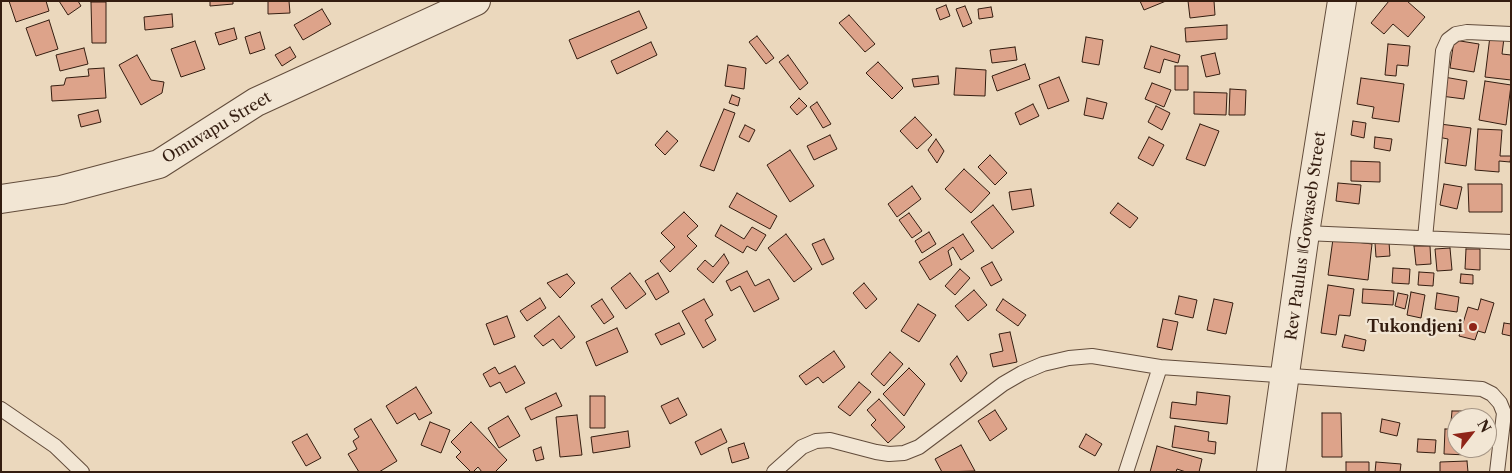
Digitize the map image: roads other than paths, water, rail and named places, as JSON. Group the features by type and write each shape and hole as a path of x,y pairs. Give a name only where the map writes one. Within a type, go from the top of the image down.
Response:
{"street":[{"name":"Omuvapu Street","path":"1,199 61,190 159,164 256,102 476,1"},
{"name":"Rev Paulus ǁGowaseb Street","path":"1271,472 1305,232 1342,1"}],"lane":[{"path":"1425,238 1443,51 1448,40 1456,34 1467,32 1511,34"},
{"path":"1305,232 1511,242"},
{"path":"774,472 802,447 816,441 830,440 889,454 904,453 918,447 1003,384 1022,373 1043,364 1069,358 1092,356 1160,367 1482,389 1492,394 1500,403 1504,413 1497,472"},
{"path":"1126,472 1160,367"},
{"path":"1,409 55,446 82,472"}],"place":[{"name":"Tukondjeni","path":"1473,327"}]}
